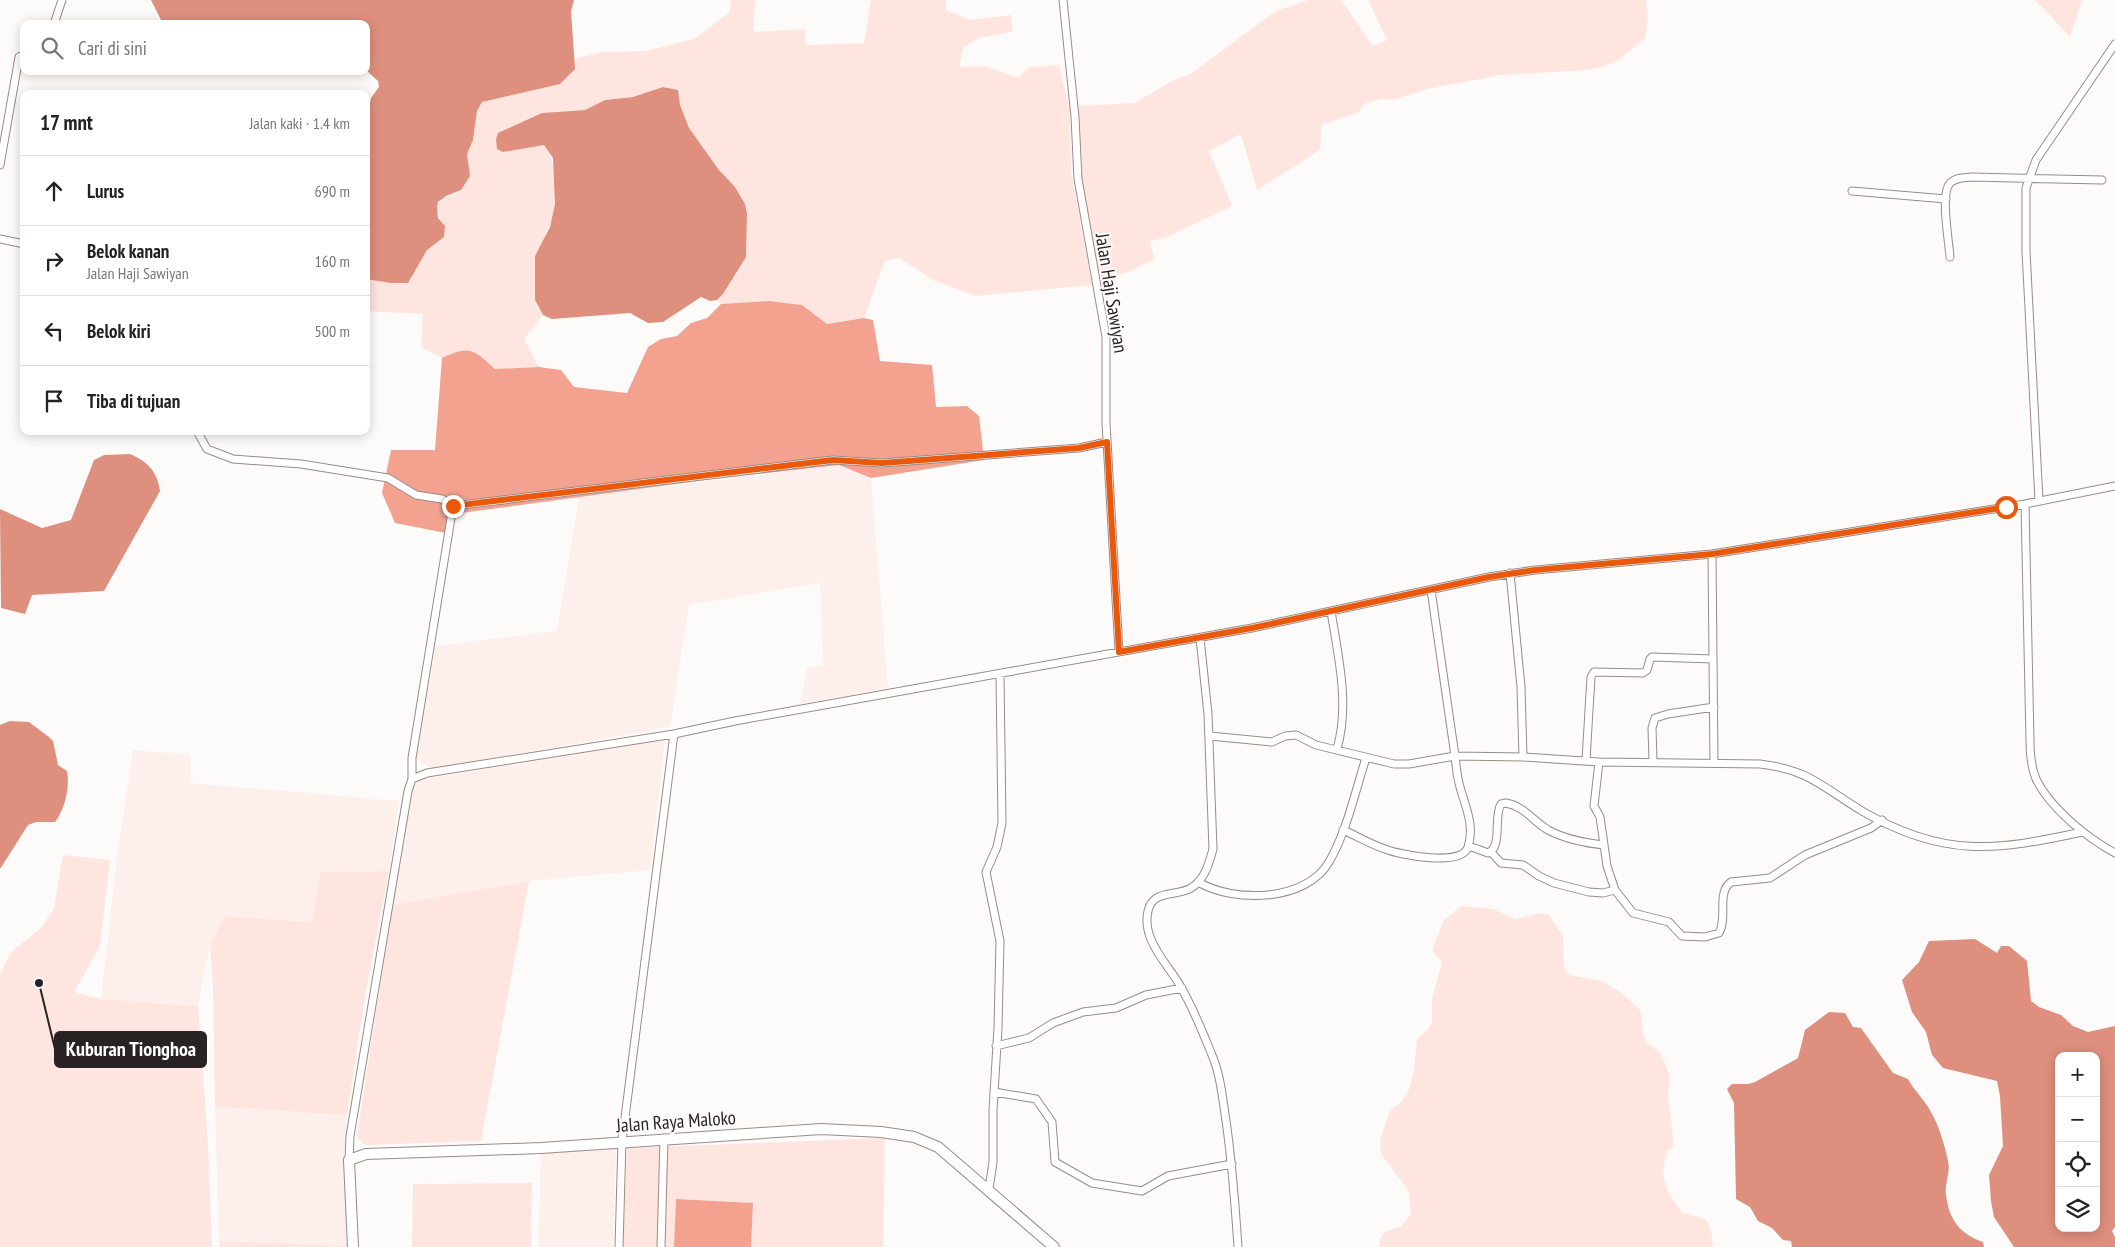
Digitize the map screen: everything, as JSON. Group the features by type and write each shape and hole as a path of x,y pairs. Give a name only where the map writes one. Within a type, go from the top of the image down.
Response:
{"street":[{"path":"55,20 62,0"},
{"name":"Jalan Haji Sawiyan","path":"1063,0 1075,117 1078,179 1106,338 1107,442 1119,652"},
{"path":"2039,501 2025,221 2026,188 2043,149 2115,44"},
{"path":"0,159 20,57"},
{"path":"1950,257 1946,199 1948,186 1955,180 1967,178 2029,178 2102,180"},
{"path":"1852,190 1946,199"},
{"path":"0,239 20,243"},
{"path":"199,435 207,449 233,459 301,464 388,478 416,495 442,499 453,506 833,460 882,463 1079,448 1107,442"},
{"path":"412,779 437,772 674,734 1200,638 1510,573 1712,554 2025,504 2115,486"},
{"path":"2025,504 2032,769 2042,789 2082,832 2115,852"},
{"path":"354,1247 349,1160 350,1136 408,791 412,779 412,758 453,506"},
{"path":"1712,554 1714,763"},
{"path":"1510,573 1521,687 1523,757"},
{"path":"1343,830 1384,849 1403,854 1457,857 1466,852 1469,846 1468,808 1459,783 1431,590"},
{"path":"1331,611 1343,706 1343,725 1336,749"},
{"path":"1200,638 1210,736 1213,849 1209,865 1198,882 1191,888 1158,897 1152,902 1148,911 1147,922 1152,941 1182,988 1213,1056 1220,1077 1232,1164 1238,1247"},
{"path":"1586,760 1591,677 1594,672 1643,673 1647,670 1652,657 1713,659"},
{"path":"989,1189 993,1162 1000,941 986,872 997,847 1002,823 1000,675"},
{"path":"1653,761 1652,728 1655,718 1668,714 1714,707"},
{"path":"619,1247 622,1141 674,734"},
{"path":"1210,736 1272,742 1285,736 1296,735 1305,737 1314,744 1366,758 1403,764 1455,756 1523,757 1599,762 1653,761 1760,764 1794,770 1821,782 1851,804 1924,838 1969,848 2006,846 2082,832"},
{"path":"1198,882 1211,890 1266,896 1280,893 1319,874 1329,862 1343,830 1366,758"},
{"path":"1599,762 1594,804 1600,817 1609,876 1615,890 1633,913 1668,922 1680,935 1713,936 1721,930 1724,896 1726,888 1732,882 1770,878 1805,855 1871,828 1882,820"},
{"path":"1491,852 1496,844 1498,812 1501,804 1506,803 1525,811 1552,832 1575,840 1604,845"},
{"path":"1469,846 1487,853 1491,852"},
{"path":"1491,852 1501,863 1523,865 1539,876 1560,884 1594,893 1615,890"},
{"path":"996,1046 1029,1038 1053,1023 1083,1012 1116,1008 1146,995 1182,988"},
{"path":"994,1092 1036,1099 1052,1122 1054,1162 1092,1183 1142,1191 1168,1176 1232,1164"},
{"name":"Jalan Raya Maloko","path":"349,1160 377,1152 540,1148 664,1138 851,1129 914,1137 938,1148 989,1189 1054,1247"},
{"path":"661,1247 664,1138"}],"shaded area":[{"path":"151,0 574,0 571,11 575,69 560,84 482,102 477,111 473,140 467,154 470,176 461,190 446,196 438,202 438,218 445,226 444,237 427,250 408,283 391,283 370,280 370,103 371,98 379,87 378,81 370,74 370,20 161,20"},
{"path":"731,0 755,0 753,32 805,29 806,45 864,43 871,0 946,0 946,10 971,20 1011,15 1013,32 979,38 963,48 959,67 985,66 1018,78 1029,67 1059,65 1070,110 1071,171 1092,285 976,296 935,281 899,258 885,261 864,318 827,324 802,305 769,301 721,304 717,300 723,294 746,257 747,213 745,204 735,187 719,170 689,128 680,105 678,90 663,87 633,97 605,100 585,110 542,113 534,145 544,145 549,152 554,174 555,201 550,224 546,231 536,306 543,315 524,339 539,367 495,369 476,353 465,350 442,358 421,347 423,314 370,311 370,280 402,284 427,250 444,237 437,207 438,203 459,192 470,176 467,154 473,140 477,111 482,102 560,84 575,69 574,59 602,52 646,51 694,39 729,13"},
{"path":"1308,0 1341,0 1373,46 1387,40 1368,0 1646,0 1648,18 1645,39 1617,61 1602,67 1588,70 1501,75 1427,89 1394,100 1382,99 1366,103 1357,113 1322,125 1320,150 1257,190 1241,134 1209,151 1232,206 1165,238 1150,241 1154,259 1129,272 1098,280 1077,167 1079,106 1134,103 1176,79 1189,75 1276,11"},
{"path":"2035,0 2082,0 2070,37"},
{"path":"663,87 678,90 680,105 689,128 719,170 735,187 745,204 747,213 746,257 723,294 717,300 710,301 701,297 663,322 648,323 630,313 552,319 543,315 535,300 535,256 550,227 555,204 553,158 544,145 503,152 497,149 496,139 498,133 542,113 585,110 605,100 633,97"},
{"path":"769,301 802,305 827,324 864,318 873,320 880,361 932,365 936,407 967,406 979,416 984,460 871,478 839,465 713,479 454,514 451,534 395,523 382,493 391,450 435,450 442,358 459,351 471,351 495,369 539,367 561,370 574,387 627,393 648,347 661,339 677,336 691,323 707,318 721,304"},
{"path":"130,454 142,460 151,468 157,478 160,491 104,591 32,595 25,614 1,608 0,509 42,528 71,520 94,460 104,455"},
{"path":"839,465 871,478 888,688 800,704 807,668 823,665 820,583 689,605 670,727 432,769 416,758 436,646 557,631 579,497"},
{"path":"10,721 29,722 53,741 58,765 67,771 68,784 64,804 55,822 36,822 28,825 0,869 0,725"},
{"path":"665,740 650,870 529,881 392,905 412,789 419,780"},
{"path":"133,750 191,755 190,783 399,801 389,871 320,872 313,922 224,916 210,944 198,1006 101,999 116,865"},
{"path":"63,855 110,860 100,947 74,992 101,999 198,1006 208,1143 212,1247 0,1247 0,974 11,952 41,928 54,908"},
{"path":"389,871 365,996 347,1115 215,1107 213,988 210,944 224,916 312,922 320,872"},
{"path":"529,881 481,1141 365,1145 357,1137 392,905"},
{"path":"1461,906 1493,909 1515,919 1541,913 1549,915 1563,936 1564,968 1569,975 1602,981 1623,994 1641,1011 1643,1036 1647,1043 1660,1052 1670,1076 1668,1094 1674,1147 1667,1151 1664,1161 1665,1184 1682,1213 1707,1221 1711,1230 1713,1247 1379,1247 1383,1234 1388,1230 1401,1227 1411,1214 1409,1191 1381,1154 1380,1139 1391,1109 1405,1097 1409,1088 1414,1068 1417,1039 1428,1029 1432,1022 1432,999 1442,962 1432,950 1444,920"},
{"path":"1975,939 1997,953 2001,946 2009,946 2027,961 2031,1001 2039,1007 2061,1015 2073,1026 2088,1032 2115,1026 2115,1227 2112,1231 2115,1237 2115,1247 2014,1247 1994,1217 1991,1201 1989,1175 2003,1146 2000,1096 1997,1081 1943,1068 1932,1055 1926,1032 1912,1012 1902,980 1919,962 1929,941"},
{"path":"1829,1012 1845,1013 1853,1027 1861,1028 1893,1073 1908,1079 1927,1105 1935,1119 1948,1161 1949,1170 1946,1191 1950,1212 1957,1225 1968,1235 1983,1242 1984,1247 1792,1247 1791,1241 1783,1240 1772,1228 1758,1221 1750,1207 1736,1199 1734,1103 1727,1089 1732,1084 1755,1082 1798,1058 1805,1030"},
{"path":"215,1107 347,1115 344,1156 348,1246 219,1241"},
{"path":"885,1138 883,1247 751,1247 753,1203 676,1199 674,1247 623,1247 627,1148"},
{"path":"616,1147 613,1247 538,1247 541,1152"},
{"path":"532,1183 531,1247 412,1247 413,1184"},
{"path":"676,1199 753,1203 751,1247 674,1247"},
{"path":"219,1241 348,1246 348,1247 220,1247"}],"place":[{"name":"Kuburan Tionghoa","path":"39,983"}],"route":[{"path":"453,506 530,498 703,474 833,460 882,463 1079,448 1107,442 1119,652 1293,620 1489,577 1573,566 1712,554 1818,536 1928,521 2006,507"}]}
